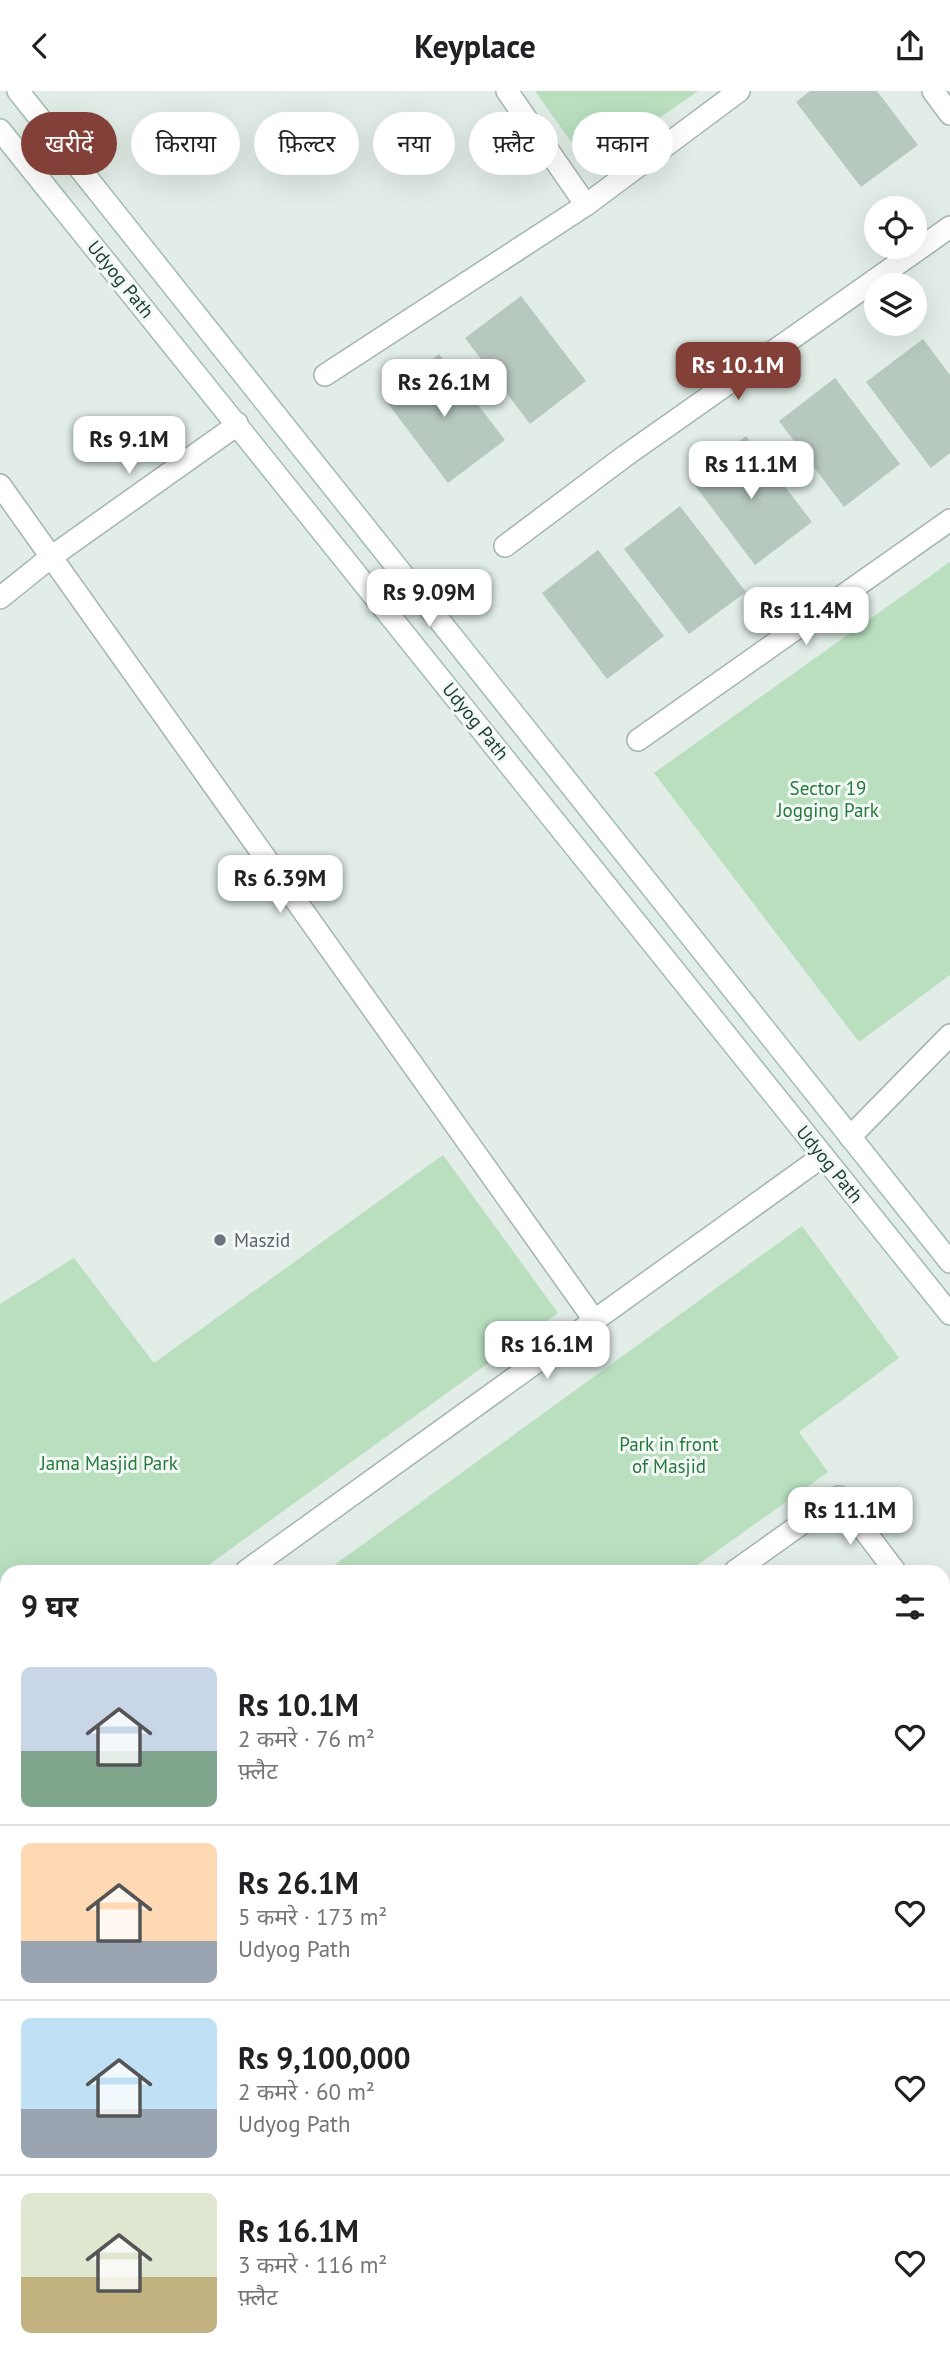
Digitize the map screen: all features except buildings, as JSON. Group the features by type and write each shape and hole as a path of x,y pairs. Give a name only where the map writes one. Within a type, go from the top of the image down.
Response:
{"street":[{"name":"Udyog Path","path":"18,91 950,1262"},
{"path":"507,91 586,205"},
{"path":"325,375 586,205 739,91"},
{"path":"933,91 950,114"},
{"name":"Udyog Path","path":"0,130 950,1314"},
{"path":"505,546 625,456 950,227"},
{"path":"0,598 237,423"},
{"path":"0,485 595,1321"},
{"path":"638,740 950,520"},
{"path":"850,1137 950,1035"},
{"path":"254,1565 823,1156"},
{"path":"743,1565 839,1497 890,1565"}],"green space":[{"path":"535,91 698,91 668,112 572,112 572,143 558,123 558,112 550,112"},
{"name":"Sector 19 Jogging Park","path":"950,562 950,975 859,1042 654,773"},
{"name":"Jama Masjid Park","path":"443,1155 558,1313 208,1565 0,1565 0,1304 74,1258 154,1363"},
{"name":"Park in front of Masjid","path":"802,1226 899,1358 799,1432 828,1472 697,1565 334,1565"}],"place":[{"name":"Maszid","path":"220,1240"}]}
